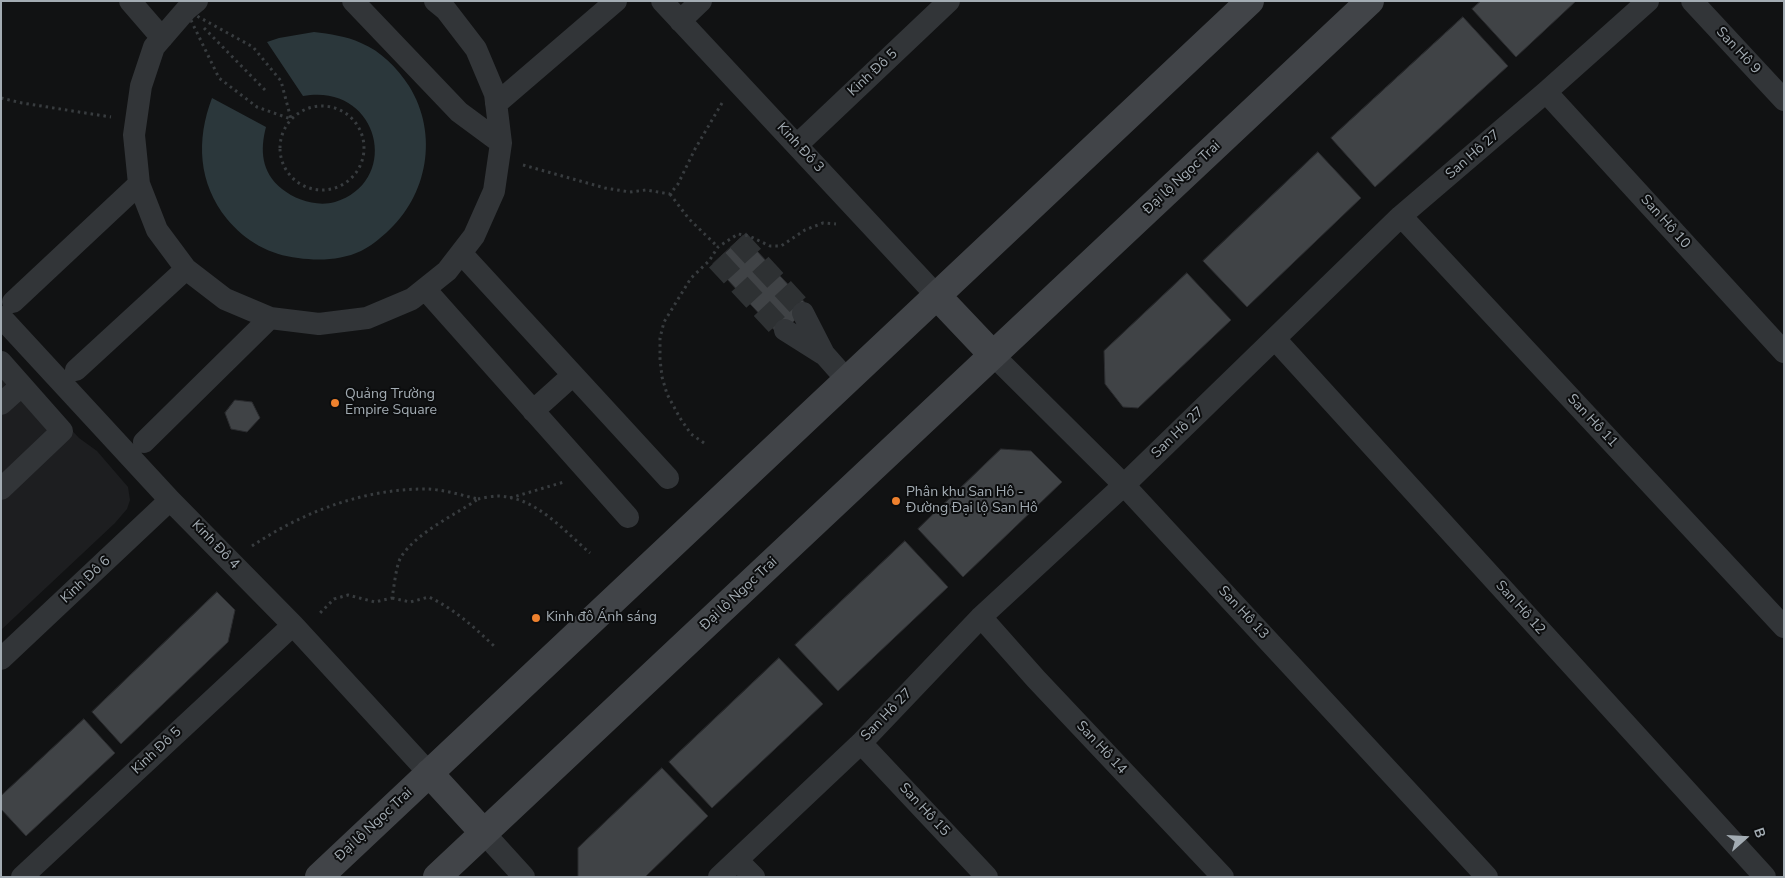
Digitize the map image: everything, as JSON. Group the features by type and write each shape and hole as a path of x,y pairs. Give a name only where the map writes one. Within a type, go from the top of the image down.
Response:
{"main road":[{"name":"Đại lộ Ngọc Trai","path":"319,877 1250,1"},
{"name":"Đại lộ Ngọc Trai","path":"437,877 1370,1"},
{"path":"937,296 993,355"},
{"path":"429,773 484,833"}],"street":[{"path":"130,1 162,38"},
{"path":"353,1 459,112 500,150"},
{"path":"496,104 616,1"},
{"name":"Kinh Đô 3","path":"662,1 937,296"},
{"path":"680,21 701,1"},
{"name":"Kinh Đô 5","path":"797,145 949,1"},
{"name":"San Hô 27","path":"719,877 861,743 981,617 1124,486 1401,216 1546,92 1648,1"},
{"name":"San Hô 9","path":"1692,1 1784,100"},
{"path":"191,6 154,46 141,86 134,135 139,184 157,230 186,269 225,300 270,318 318,324 367,318 412,299 447,272 474,236 494,191 500,150 495,94 476,48 446,4"},
{"name":"San Hô 10","path":"1546,92 1784,352"},
{"path":"7,310 139,184"},
{"name":"San Hô 11","path":"1401,216 1784,627"},
{"path":"461,253 668,478"},
{"path":"76,370 186,269"},
{"path":"425,289 628,517"},
{"name":"Kinh Đô 4","path":"7,310 170,500 303,623 429,773"},
{"path":"803,313 824,354 847,380"},
{"path":"144,442 270,318"},
{"path":"785,330 824,354"},
{"name":"San Hô 12","path":"1275,339 1765,877"},
{"name":"San Hô 13","path":"993,355 1124,486 1487,877"},
{"path":"1,362 66,435 1,489"},
{"path":"533,411 573,375"},
{"path":"1,404 21,386"},
{"name":"Kinh Đô 6","path":"1,659 170,500"},
{"name":"San Hô 14","path":"981,617 1036,679 1222,877"},
{"name":"Kinh Đô 5","path":"22,877 303,623"},
{"name":"San Hô 15","path":"861,743 987,877"},
{"path":"484,833 524,877"},
{"path":"737,860 754,877"}],"path":[{"path":"191,6 265,90"},
{"path":"191,6 253,46 281,81 291,119"},
{"path":"191,6 219,78 257,107 291,119"},
{"path":"1,98 136,121"},
{"path":"670,194 678,184 695,149 722,103"},
{"path":"318,105 341,110 350,116 358,126 363,137 362,161 356,174 346,184 318,191 304,187 292,179 283,167 279,153 280,138 291,119 306,108 318,105"},
{"path":"500,150 605,188 630,192 646,190 670,194 689,219 718,247"},
{"path":"704,443 692,434 680,418 667,394 662,377 660,338 664,322 686,286 709,261 718,247 738,234 749,236 770,246 780,246 804,230 823,224 840,224"},
{"path":"509,499 589,474"},
{"path":"246,550 276,530 310,514 369,494 426,489 478,499 498,496 525,502 538,508 590,553"},
{"path":"392,598 401,557 442,520 478,499"},
{"path":"303,623 334,599 348,595 376,602 392,598 410,602 429,597 445,605 465,619 494,646"}],"shaded area":[{"path":"314,32 338,36 368,46 388,61 409,86 424,124 426,144 424,164 420,183 412,201 400,218 371,245 354,254 338,258 298,258 278,254 250,240 234,227 217,205 205,176 203,161 202,145 204,130 212,98 266,127 263,152 266,168 275,182 288,193 307,202 321,204 335,202 356,191 369,175 375,156 373,136 364,118 350,104 329,96 303,96 267,42"},
{"path":"1,354 79,438 97,451 128,487 130,500 127,509 115,523 1,630"}],"building":[{"path":"1481,1 1576,1 1516,57 1472,9"},
{"path":"1463,17 1508,66 1375,187 1331,138"},
{"path":"1318,152 1361,198 1247,307 1203,261"},
{"path":"743,236 809,307 779,335 713,264"},
{"path":"1187,273 1231,320 1138,408 1123,407 1105,384 1104,351"},
{"path":"235,400 252,402 260,418 247,432 231,429 225,413"},
{"path":"1001,449 1031,451 1062,482 963,577 918,529"},
{"path":"905,541 948,587 838,691 795,645"},
{"path":"217,592 235,610 228,642 121,744 92,712"},
{"path":"779,658 823,704 712,808 669,762"},
{"path":"84,719 115,753 26,836 1,809 1,796"},
{"path":"662,768 708,816 645,877 578,877 578,848"}],"tunnel":[{"path":"738,240 799,306 803,313"},
{"path":"717,260 780,328 785,330"}],"place":[{"name":"Quảng Trường Empire Square","path":"335,403"},
{"name":"Phân khu San Hô - Đường Đại lộ San Hô","path":"896,501"},
{"name":"Kinh đô Ánh sáng","path":"536,618"}]}
